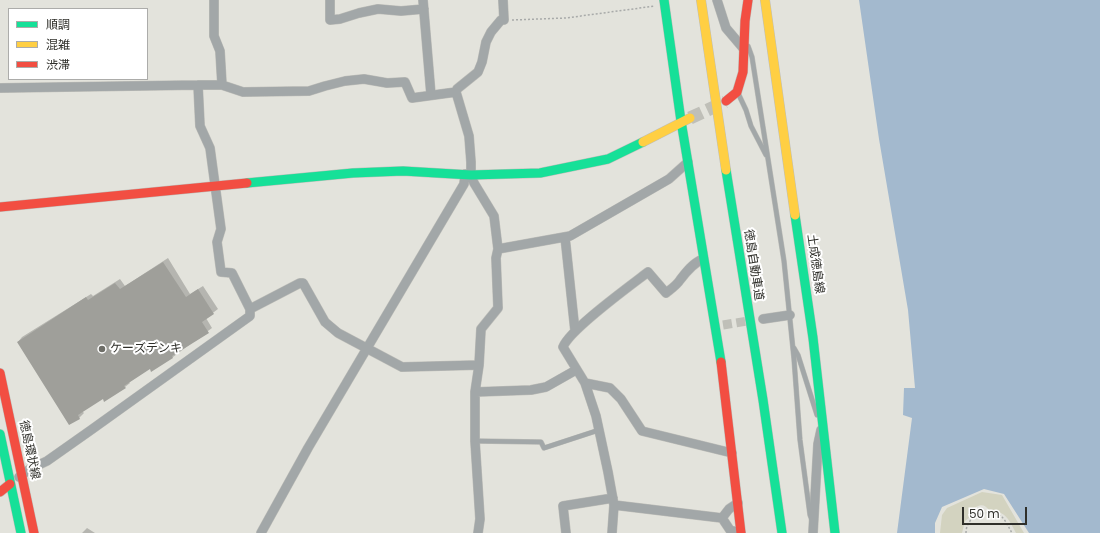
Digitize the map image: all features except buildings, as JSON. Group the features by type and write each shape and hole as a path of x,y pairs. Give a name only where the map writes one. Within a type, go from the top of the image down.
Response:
{"main road":[{"name":"徳島自動車道","path":"701,0 727,177 766,419 782,533"},
{"path":"726,101 737,92 743,72 743,48 748,0"},
{"name":"土成徳島線","path":"765,0 789,178 803,265 835,533"},
{"path":"664,2 703,259 719,326 720,355 741,533"},
{"path":"0,207 377,171 468,175 540,173 608,159 681,121 690,118"},
{"name":"徳島環状線","path":"0,373 34,533"},
{"name":"徳島環状線","path":"0,434 21,533"},
{"path":"0,492 10,484"}],"street":[{"path":"214,0 214,36 220,51 222,85"},
{"path":"330,0 330,20 340,19 378,9 401,11 424,5 431,95"},
{"path":"0,88 222,85 243,92 309,91 331,84 364,79 387,83 405,82 412,98 456,92 457,89 478,72 482,62 486,42 491,32 501,20 504,20 503,0"},
{"path":"717,0 726,28 743,48"},
{"path":"10,484 30,469 47,461 250,316 250,309 232,273 221,272 217,242 221,229 210,148 200,126 198,85"},
{"path":"261,533 308,448 368,349 468,175 471,162 469,136 456,92"},
{"path":"498,249 565,237 582,230 668,178 688,162"},
{"path":"468,175 494,216 498,249 496,258 498,308 481,329 479,365 475,392 475,441 480,519 478,533"},
{"path":"565,237 576,331"},
{"path":"612,533 614,502 599,430 585,382 576,370 563,347 564,343 576,331 648,272 666,293 681,279 682,275 698,261 703,259"},
{"path":"250,309 300,283 304,283 325,322 338,333 402,367 479,365"},
{"path":"763,319 790,315"},
{"path":"475,392 532,390 546,388 576,370"},
{"path":"585,382 610,388 621,399 642,431 732,453"},
{"path":"813,529 818,444 823,425"},
{"path":"566,533 562,506 614,502 722,518 730,530 741,533"},
{"path":"722,518 738,503"}],"lane":[{"path":"744,36 752,57 784,261 793,346 800,440 813,529"},
{"path":"737,92 746,110 751,126 768,160"},
{"path":"793,346 798,355 816,413 823,425"},
{"path":"475,441 541,442 544,448 599,430"}],"path":[{"path":"504,20 566,18 664,2"},
{"path":"966,533 970,520 974,516 988,512 996,513 1002,517 1012,533"}],"green space":[{"path":"982,492 1002,495 1024,533 1016,533 1009,520 1003,514 989,510 982,505 976,507 976,512 965,521 962,533 940,533 942,515 947,508"}],"water":[{"path":"859,0 1100,0 1100,533 1029,533 1004,494 984,489 942,507 935,523 935,533 897,533 912,418 903,415 904,388 915,388 908,310 879,139"}],"tunnel":[{"path":"690,118 725,102"},
{"path":"723,325 754,320"}],"traffic: fast":[{"path":"664,0 681,121 721,362"},
{"path":"247,183 353,173 403,171 471,175 540,173 608,159 643,142"},
{"path":"726,170 763,400 782,533"},
{"path":"795,215 813,338 835,533"},
{"path":"0,434 21,533"}],"traffic: slow":[{"path":"701,0 726,170"},
{"path":"765,0 795,215"},
{"path":"643,142 690,118"}],"traffic: jam":[{"path":"726,101 737,92 743,72 745,21 748,0"},
{"path":"0,207 247,183"},
{"path":"721,362 741,533"},
{"path":"0,373 34,533"},
{"path":"0,492 10,484"}],"place":[{"name":"ケーズデンキ","path":"102,349"}]}
